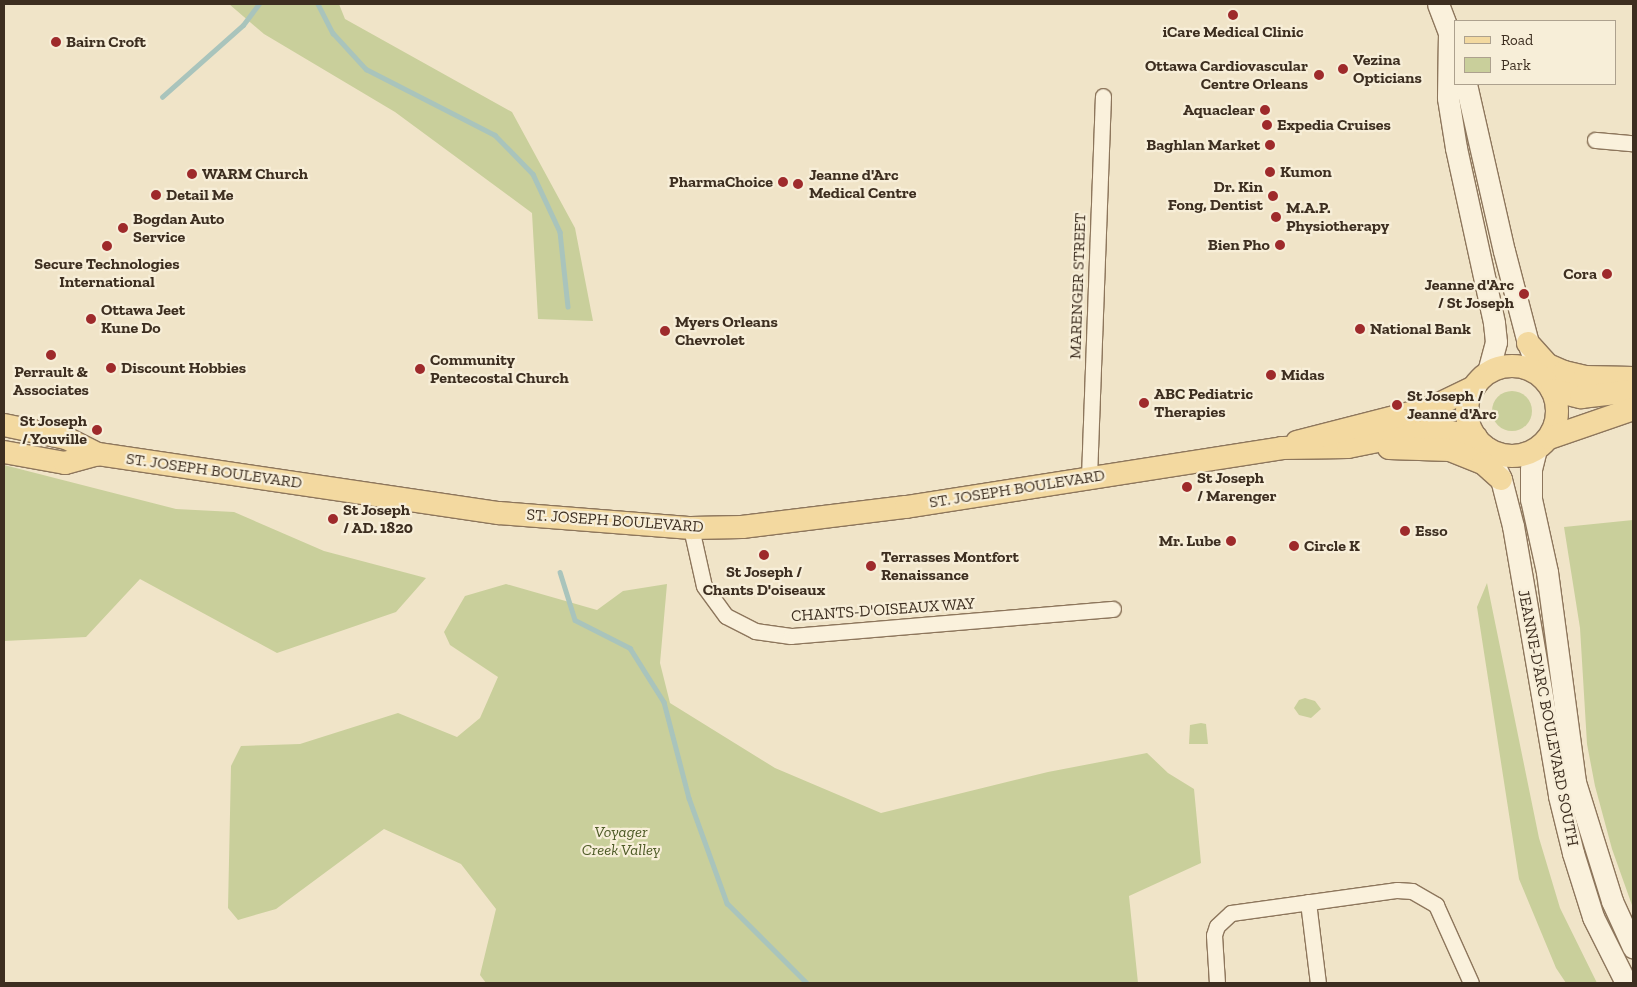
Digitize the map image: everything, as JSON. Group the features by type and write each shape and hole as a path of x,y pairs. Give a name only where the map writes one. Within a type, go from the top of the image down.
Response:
{"main road":[{"path":"1438,4 1453,43 1448,98 1456,148 1494,322 1496,342 1467,412 1481,442 1511,456 1633,409"},
{"path":"1466,85 1484,171 1528,343 1546,382 1557,414 1542,443"},
{"path":"1528,343 1548,365 1564,372 1585,377 1633,378"},
{"path":"1481,380 1515,366 1546,382 1582,397 1633,391"},
{"name":"ST. JOSEPH BOULEVARD","path":"1282,448 1324,433 1433,406 1481,380"},
{"name":"ST. JOSEPH BOULEVARD","path":"6,424 66,438 98,454 498,513 691,528 742,527 906,507 1282,448 1348,446 1437,429 1481,442"},
{"name":"JEANNE-D'ARC BOULEVARD SOUTH","path":"1481,442 1501,479 1513,526 1559,796 1573,853 1593,917 1626,983"},
{"name":"JEANNE-D'ARC BOULEVARD SOUTH","path":"1542,443 1530,469 1531,499 1547,572 1574,782 1612,901 1633,947"},
{"path":"1348,446 1450,450 1483,463 1501,479"},
{"name":"ST. JOSEPH BOULEVARD","path":"4,452 65,463 98,454"}],"street":[{"name":"MARENGER STREET","path":"1089,477 1102,96"},
{"path":"1595,140 1633,144"},
{"name":"CHANTS-D'OISEAUX WAY","path":"691,528 704,586 726,616 755,631 791,636 1113,608"},
{"path":"1217,983 1214,935 1224,918 1239,911 1397,890 1412,891 1429,899 1441,914 1471,983"},
{"path":"1308,902 1318,983"}],"green space":[{"path":"229,4 339,4 345,19 512,112 575,228 593,321 538,319 532,213 395,112 264,34"},
{"path":"1512,391 1526,397 1532,411 1526,425 1512,431 1498,425 1492,411 1498,397"},
{"path":"4,465 176,509 234,512 324,551 426,578 396,612 277,653 140,579 86,637 4,641"},
{"path":"1633,520 1633,908 1612,849 1595,786 1587,744 1580,628 1564,527"},
{"path":"1487,583 1539,838 1560,908 1597,983 1566,983 1556,968 1519,879 1477,607"},
{"name":"Voyager Creek Valley","path":"506,584 597,610 623,591 667,584 660,663 670,703 775,768 881,813 1048,772 1147,753 1168,773 1194,789 1201,863 1129,896 1138,983 486,983 480,975 496,909 461,864 384,829 276,909 238,920 228,908 231,766 241,746 300,744 398,713 457,737 480,718 498,677 450,645 444,632 465,596"},
{"path":"1305,698 1315,701 1321,709 1311,718 1299,715 1294,708 1299,700"},
{"path":"1206,724 1208,744 1189,744 1190,725"}],"waterway":[{"path":"162,97 243,25 259,4"},
{"path":"318,4 333,33 366,69 495,135 533,174 560,232 568,307"},
{"path":"560,572 575,620 630,648 664,702 689,798 727,903 807,983"}],"place":[{"name":"iCare Medical Clinic","path":"1233,15"},
{"name":"Bairn Croft","path":"56,42"},
{"name":"Vezina Opticians","path":"1343,69"},
{"name":"Ottawa Cardiovascular Centre Orleans","path":"1319,75"},
{"name":"Aquaclear","path":"1265,110"},
{"name":"Expedia Cruises","path":"1267,125"},
{"name":"Baghlan Market","path":"1270,145"},
{"name":"Kumon","path":"1270,172"},
{"name":"WARM Church","path":"192,174"},
{"name":"PharmaChoice","path":"783,182"},
{"name":"Jeanne d'Arc Medical Centre","path":"798,184"},
{"name":"Detail Me","path":"156,195"},
{"name":"Dr. Kin Fong, Dentist","path":"1273,196"},
{"name":"M.A.P. Physiotherapy","path":"1276,217"},
{"name":"Bogdan Auto Service","path":"123,228"},
{"name":"Bien Pho","path":"1280,245"},
{"name":"Secure Technologies International","path":"107,246"},
{"name":"Cora","path":"1607,274"},
{"name":"Jeanne d'Arc / St Joseph","path":"1524,294"},
{"name":"Ottawa Jeet Kune Do","path":"91,319"},
{"name":"National Bank","path":"1360,329"},
{"name":"Myers Orleans Chevrolet","path":"665,331"},
{"name":"Perrault & Associates","path":"51,355"},
{"name":"Discount Hobbies","path":"111,368"},
{"name":"Community Pentecostal Church","path":"420,369"},
{"name":"Midas","path":"1271,375"},
{"name":"ABC Pediatric Therapies","path":"1144,403"},
{"name":"St Joseph / Jeanne d'Arc","path":"1397,405"},
{"name":"St Joseph / Youville","path":"97,430"},
{"name":"St Joseph / Marenger","path":"1187,487"},
{"name":"St Joseph / AD. 1820","path":"333,519"},
{"name":"Esso","path":"1405,531"},
{"name":"Mr. Lube","path":"1231,541"},
{"name":"Circle K","path":"1294,546"},
{"name":"St Joseph / Chants D'oiseaux","path":"764,555"},
{"name":"Terrasses Montfort Renaissance","path":"871,566"}]}
